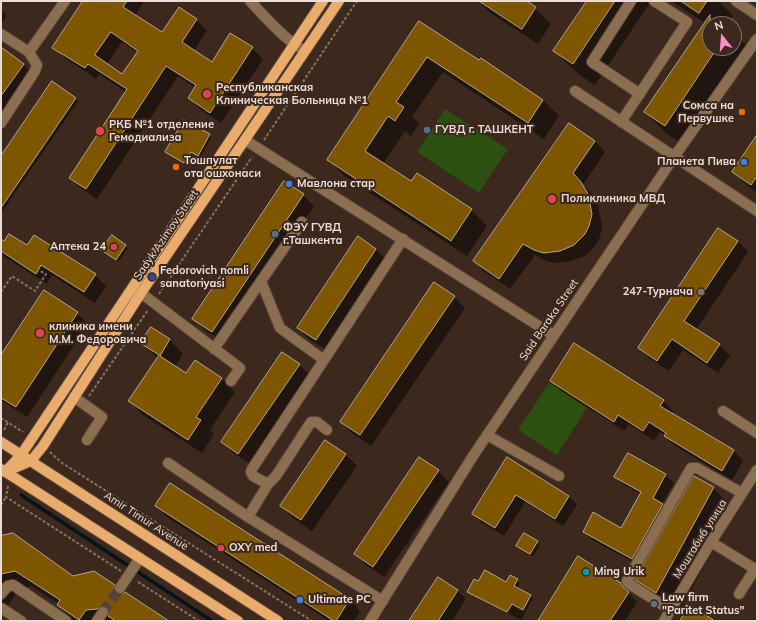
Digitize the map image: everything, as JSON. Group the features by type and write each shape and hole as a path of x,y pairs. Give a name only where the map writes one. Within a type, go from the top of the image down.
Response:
{"main road":[{"name":"Sadyk Azimov Street","path":"2,470 21,455 323,1"},
{"name":"Sadyk Azimov Street","path":"31,461 74,398 141,293 339,1"},
{"path":"234,134 245,140"},
{"name":"Amir Timur Avenue","path":"1,442 278,621"},
{"path":"2,470 31,461"},
{"path":"2,470 133,568 235,620"}],"street":[{"path":"29,52 65,1"},
{"path":"250,1 274,27 294,45 305,51"},
{"path":"631,1 592,62 640,94"},
{"path":"621,122 687,22 654,1"},
{"path":"736,1 757,14"},
{"path":"1,34 29,52 37,65 35,71 1,123"},
{"name":"Said Baraka Street","path":"370,621 487,435 553,335 674,157 757,39"},
{"path":"575,91 756,210"},
{"path":"245,140 553,335"},
{"path":"214,349 302,222"},
{"path":"268,484 253,476 251,472 252,469 403,239"},
{"path":"261,281 280,328 324,360"},
{"path":"141,293 240,368 231,381"},
{"path":"74,398 102,417 87,440"},
{"path":"723,412 757,433"},
{"path":"248,517 268,484 276,476 311,422 317,422 327,430"},
{"path":"487,435 559,476"},
{"path":"168,463 248,517 383,601"},
{"path":"671,610 629,584 627,581 691,468 697,468 742,493"},
{"name":"Моштабиб улица","path":"664,621 711,542 757,470"},
{"path":"711,542 756,569 739,594"},
{"path":"120,588 133,568"},
{"path":"1,594 8,586 13,585 66,621"},
{"path":"1,608 21,621"},
{"path":"97,621 103,612"}],"path":[{"path":"84,404 357,1"},
{"path":"1,292 12,276 35,291 46,274 38,270"},
{"path":"1,418 24,433"},
{"path":"4,430 8,422"},
{"path":"51,454 55,448"},
{"path":"48,450 51,454 69,467 312,621"},
{"path":"1,505 6,497 8,485"},
{"path":"6,497 133,568 199,621"}],"green space":[{"path":"445,109 508,149 479,193 417,152"},
{"path":"549,383 587,408 557,455 518,430"}],"building":[{"name":"Республиканская Клиническая Больница №1","path":"83,1 127,1 123,7 162,32 179,7 197,19 182,42 212,62 230,33 253,47 210,113 188,98 196,85 166,66 86,189 69,178 127,89 88,64 85,68 52,48","holes":["111,32 138,51 122,74 95,55"]},
{"path":"479,1 527,1 536,7 522,29"},
{"path":"587,1 615,1 573,64 553,51"},
{"path":"681,1 707,1 699,13"},
{"path":"419,21 479,60 481,58 543,100 528,123 427,57 396,102 404,107 395,121 388,116 365,151 411,181 417,173 472,209 451,241 327,160"},
{"path":"702,27 702,56 712,56 665,126 644,112"},
{"path":"1,47 24,64 1,96"},
{"path":"52,81 76,98 1,208 1,156"},
{"path":"184,120 210,134 198,156 191,152 184,163 165,152"},
{"name":"Поликлиника МВД","path":"569,123 595,141 573,173 581,182 588,194 592,214 589,226 585,234 574,245 560,251 544,253 523,244 499,279 473,261"},
{"path":"757,135 757,176 751,185 732,172"},
{"path":"284,181 304,194 212,332 192,319"},
{"path":"718,228 738,241 684,321 720,344 707,363 672,339 657,361 638,348"},
{"name":"клиника имени М.М. Федоровича","path":"9,234 27,245 34,235 96,274 84,292 41,265 36,274 1,251 1,239 4,241"},
{"path":"112,235 126,245 116,260 101,250"},
{"path":"358,236 376,249 316,340 297,328"},
{"path":"434,282 455,296 360,435 340,422"},
{"name":"клиника имени М.М. Федоровича","path":"44,290 78,312 16,407 1,398 1,355"},
{"path":"151,327 170,339 160,356 186,373 195,360 222,378 196,417 201,420 188,440 128,401 159,355 140,343"},
{"path":"574,343 664,400 660,406 734,450 722,471 664,436 666,433 649,422 643,431 618,415 614,422 550,381"},
{"path":"282,352 300,364 238,454 221,442"},
{"path":"325,440 346,454 301,520 280,506"},
{"path":"628,453 666,474 653,498 663,504 632,559 583,532 593,512 621,528 641,492 614,477"},
{"path":"419,457 439,470 373,567 354,554"},
{"path":"507,457 569,496 555,519 516,495 495,528 472,514"},
{"path":"694,476 714,487 656,593 635,580"},
{"path":"170,483 350,599 336,621 155,506"},
{"path":"13,533 73,576 94,571 115,585 114,588 116,593 120,594 125,592 169,621 116,621 108,616 109,609 103,606 97,609 86,610 79,620 57,605 60,600 15,571 1,574 1,536"},
{"path":"524,533 538,541 530,554 516,546"},
{"name":"Ming Urik","path":"578,556 621,583 629,592 610,621 538,621"},
{"path":"485,570 506,582 510,575 518,579 514,586 531,595 523,610 512,604 507,612 467,592 474,579 478,581"},
{"path":"438,577 458,590 438,621 409,621"},
{"path":"690,605 715,621 680,621"}],"waterway":[{"path":"21,495 212,621"}],"tunnel":[{"path":"103,612 120,588"}],"place":[{"name":"Республиканская Клиническая Больница №1","path":"207,94"},
{"name":"Сомса на Первушке","path":"742,112"},
{"name":"ГУВД г. ТАШКЕНТ","path":"427,130"},
{"name":"РКБ №1 отделение Гемодиализа","path":"100,131"},
{"name":"Планета Пива","path":"744,162"},
{"name":"Тошпулат ота ошхонаси","path":"176,167"},
{"name":"Мавлона стар","path":"289,184"},
{"name":"Поликлиника МВД","path":"552,199"},
{"name":"ФЭУ ГУВД г.Ташкента","path":"275,234"},
{"name":"Аптека 24","path":"114,247"},
{"name":"Fedorovich nomli sanatoriyasi","path":"152,277"},
{"name":"247-Турнача","path":"701,292"},
{"name":"клиника имени М.М. Федоровича","path":"40,333"},
{"name":"OXY med","path":"221,548"},
{"name":"Ming Urik","path":"586,572"},
{"name":"Ultimate PC","path":"300,600"},
{"name":"Law firm \"Paritet Status\"","path":"654,604"}]}
